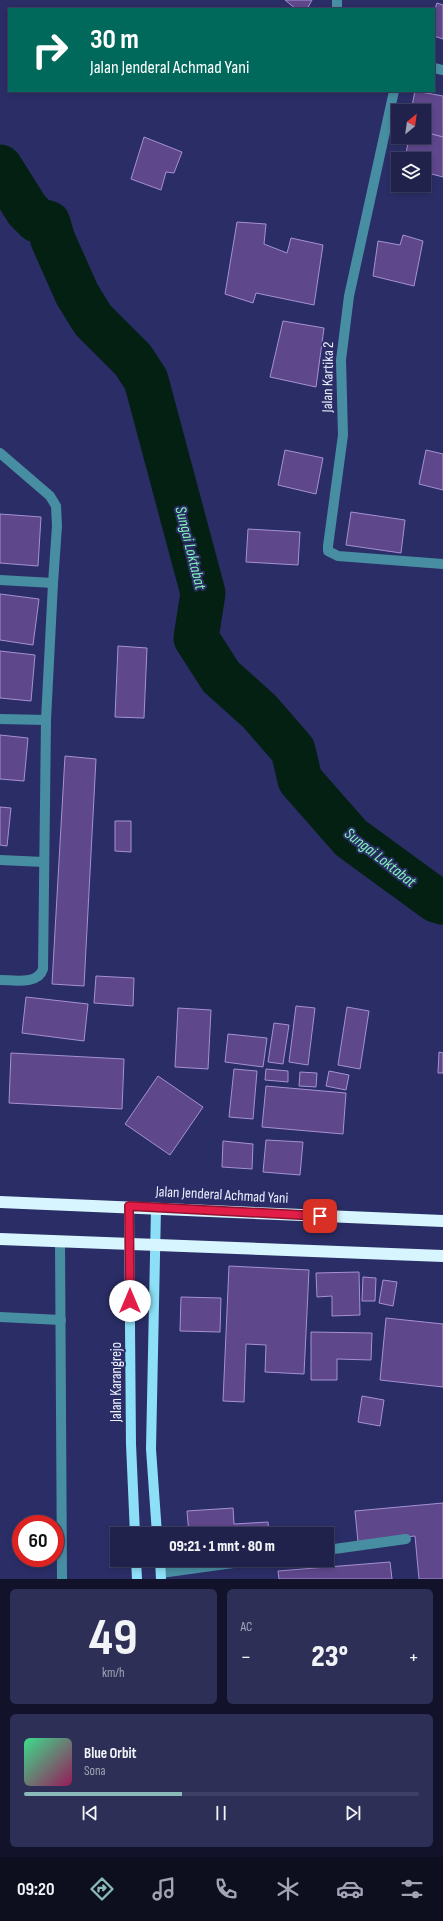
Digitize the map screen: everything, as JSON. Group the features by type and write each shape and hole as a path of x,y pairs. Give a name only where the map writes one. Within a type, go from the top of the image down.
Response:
{"highway":[{"name":"Jalan Jenderal Achmad Yani","path":"0,1202 129,1206 443,1221"},
{"path":"0,1239 443,1256"}],"main road":[{"name":"Jalan Karangrejo","path":"129,1206 131,1444 135,1527"},
{"path":"156,1208 151,1449 157,1527"},
{"path":"136,1567 137,1579"}],"street":[{"name":"Jalan Kartika 2","path":"394,92 349,296 342,360 343,435 328,551 338,556 443,564"},
{"path":"0,453 50,496 56,506 58,526 53,583 46,720 43,969 42,974 36,979 0,980"},
{"path":"0,580 53,583"},
{"path":"0,719 46,720"},
{"path":"0,860 44,862"},
{"path":"60,1242 62,1579"},
{"path":"0,1317 61,1320"},
{"path":"334,1549 406,1539"},
{"path":"161,1576 214,1567"}],"building":[{"path":"285,0 312,0 308,8 295,8"},
{"path":"437,3 443,5 443,39 435,36 435,9"},
{"path":"415,92 443,96 443,137 431,134 431,104 412,104"},
{"path":"431,134 443,137 443,177 431,174 431,152 406,152 408,144 431,144"},
{"path":"144,137 182,152 174,173 166,172 161,190 131,179"},
{"path":"237,222 266,224 264,244 287,253 291,238 323,245 314,305 256,293 253,303 225,294"},
{"path":"403,235 423,241 414,286 373,276 378,241 400,245"},
{"path":"283,321 324,328 316,387 270,377"},
{"path":"285,450 323,458 316,494 278,485"},
{"path":"426,450 443,454 443,490 419,484"},
{"path":"351,512 405,520 401,553 346,545"},
{"path":"0,514 41,517 38,566 0,563"},
{"path":"248,529 300,532 298,565 246,562"},
{"path":"0,594 39,599 33,645 0,640"},
{"path":"118,646 147,648 144,718 115,717"},
{"path":"0,651 35,655 31,701 0,698"},
{"path":"0,735 28,738 24,781 0,779"},
{"path":"65,756 96,759 84,986 52,984"},
{"path":"0,807 11,808 7,846 0,845"},
{"path":"115,821 131,821 131,852 115,851"},
{"path":"96,976 134,978 133,1006 94,1003"},
{"path":"26,997 88,1004 84,1041 22,1033"},
{"path":"296,1006 315,1008 308,1065 289,1062"},
{"path":"347,1007 369,1011 360,1069 338,1065"},
{"path":"178,1008 211,1010 208,1069 175,1067"},
{"path":"274,1023 289,1025 283,1064 268,1062"},
{"path":"228,1034 267,1038 263,1067 225,1062"},
{"path":"439,1052 443,1053 443,1073 438,1073"},
{"path":"11,1053 124,1059 122,1109 9,1103"},
{"path":"234,1069 257,1071 253,1119 229,1117"},
{"path":"266,1069 288,1071 288,1082 265,1080"},
{"path":"329,1071 349,1075 346,1090 326,1086"},
{"path":"300,1072 317,1073 316,1087 299,1086"},
{"path":"158,1076 203,1107 170,1155 125,1124"},
{"path":"266,1086 346,1093 343,1134 262,1127"},
{"path":"266,1140 303,1142 300,1175 263,1172"},
{"path":"223,1141 253,1144 252,1169 222,1167"},
{"path":"229,1266 309,1270 304,1374 265,1372 266,1345 246,1344 244,1402 223,1401"},
{"path":"359,1272 360,1315 332,1316 332,1296 317,1297 316,1273"},
{"path":"363,1277 376,1278 375,1301 362,1301"},
{"path":"383,1280 397,1282 393,1306 379,1303"},
{"path":"181,1297 221,1298 220,1332 180,1331"},
{"path":"386,1318 443,1324 443,1387 380,1380"},
{"path":"311,1332 372,1333 371,1360 337,1359 337,1380 311,1380"},
{"path":"362,1396 384,1400 380,1426 358,1422"},
{"path":"443,1503 443,1579 419,1579 415,1536 358,1542 355,1511"},
{"path":"233,1508 234,1524 268,1522 268,1527 188,1527 187,1511"},
{"path":"390,1562 392,1579 279,1579 278,1571"}],"waterway":[{"name":"Sungai Loktabat","path":"0,167 27,210 37,220 48,223 53,240 77,294 93,320 133,360 146,380 203,593 196,638 221,677 259,711 293,750 300,780 351,838 436,900 443,902"}],"route":[{"path":"130,1301 129,1206 239,1213 320,1216"}]}
